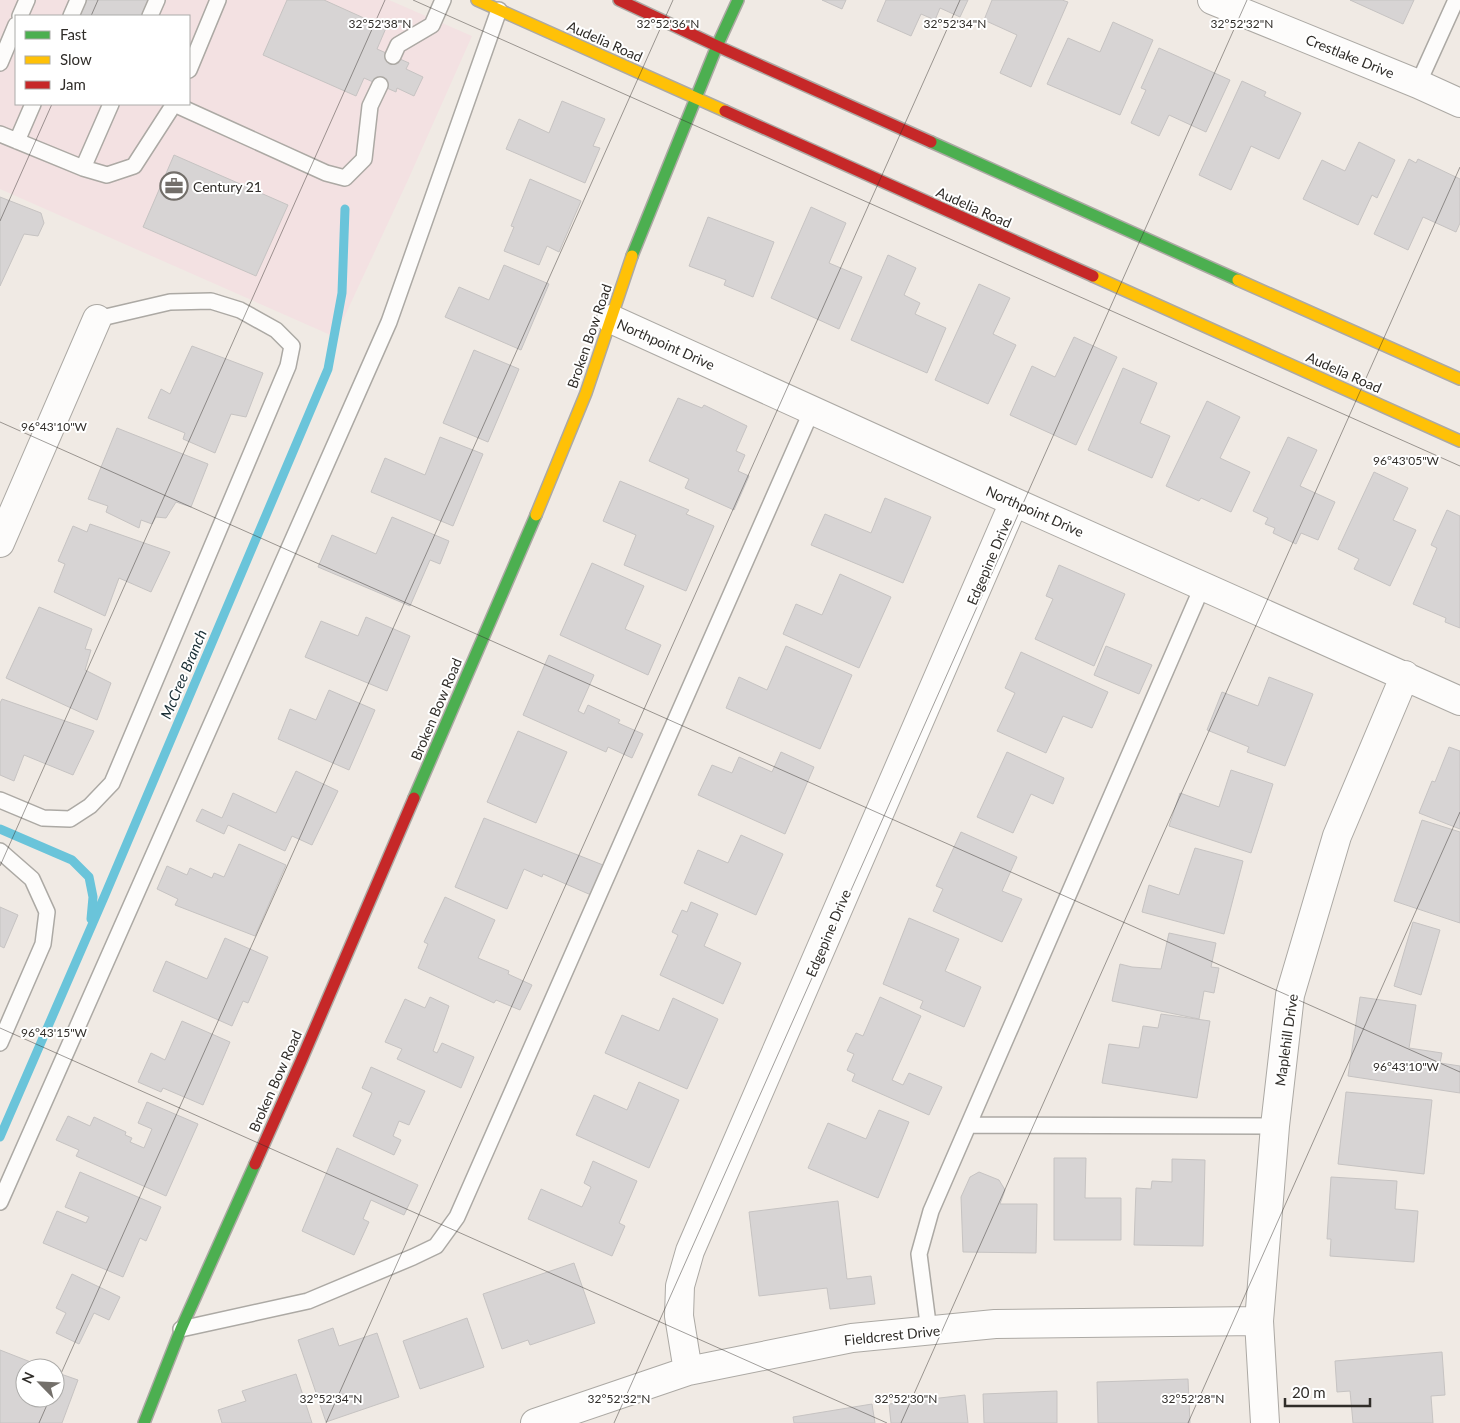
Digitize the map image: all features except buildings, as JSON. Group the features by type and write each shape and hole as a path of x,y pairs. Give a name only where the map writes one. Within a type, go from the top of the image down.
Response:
{"main road":[{"name":"Audelia Road","path":"477,0 1460,441"},
{"path":"619,0 717,46 1460,379"},
{"name":"Broken Bow Road","path":"144,1423 182,1329 297,1070 553,475 586,393 637,241 695,98 738,0"}],"street":[{"name":"Crestlake Drive","path":"1221,2 1460,103"},
{"path":"0,542 98,318"},
{"name":"Northpoint Drive","path":"610,319 1014,502 1460,700"},
{"name":"Edgepine Drive","path":"688,1371 679,1316 680,1286 690,1251 1014,502"},
{"name":"Maplehill Drive","path":"1265,1423 1259,1321 1274,1126 1290,995 1337,836 1405,675"},
{"name":"Fieldcrest Drive","path":"536,1423 688,1371 852,1338 995,1324 1259,1321"}],"lane":[{"path":"20,15 27,0"},
{"path":"70,15 78,0"},
{"path":"150,15 157,0"},
{"path":"190,68 218,0"},
{"path":"393,56 398,45 432,25 444,0"},
{"path":"1418,84 1456,0"},
{"path":"0,1202 389,322 498,10"},
{"path":"0,63 15,27"},
{"path":"176,105 326,173 345,178 364,159 370,106 380,85"},
{"path":"17,141 33,105"},
{"path":"83,168 111,105"},
{"path":"0,134 83,168 106,175 134,166 173,105"},
{"path":"0,800 43,818 70,819 90,806 112,783 288,366 292,346 276,330 240,310 211,301 170,302 98,318"},
{"path":"182,1329 308,1301 436,1246 457,1217 812,410"},
{"path":"929,1330 919,1254 931,1211 1203,585"},
{"path":"0,851 32,879 47,912 43,944 0,1043"},
{"path":"969,1126 1274,1126"}],"shaded area":[{"path":"0,0 389,0 472,36 335,337 0,189"}],"waterway":[{"name":"McCree Branch","path":"0,1137 105,895 328,369 342,293 345,209"},
{"path":"0,829 72,860 89,877 93,897 91,919"}],"traffic: fast":[{"path":"632,256 717,46 738,0"},
{"path":"931,142 1238,280"},
{"path":"414,798 536,515"},
{"path":"144,1423 181,1329 255,1164"}],"traffic: slow":[{"path":"477,0 725,111"},
{"path":"536,515 586,393 632,256"},
{"path":"1093,276 1460,441"},
{"path":"1238,280 1460,379"}],"traffic: jam":[{"path":"619,0 931,142"},
{"path":"725,111 1093,276"},
{"path":"255,1164 414,798"}],"place":[{"name":"Century 21","path":"174,186"}]}
